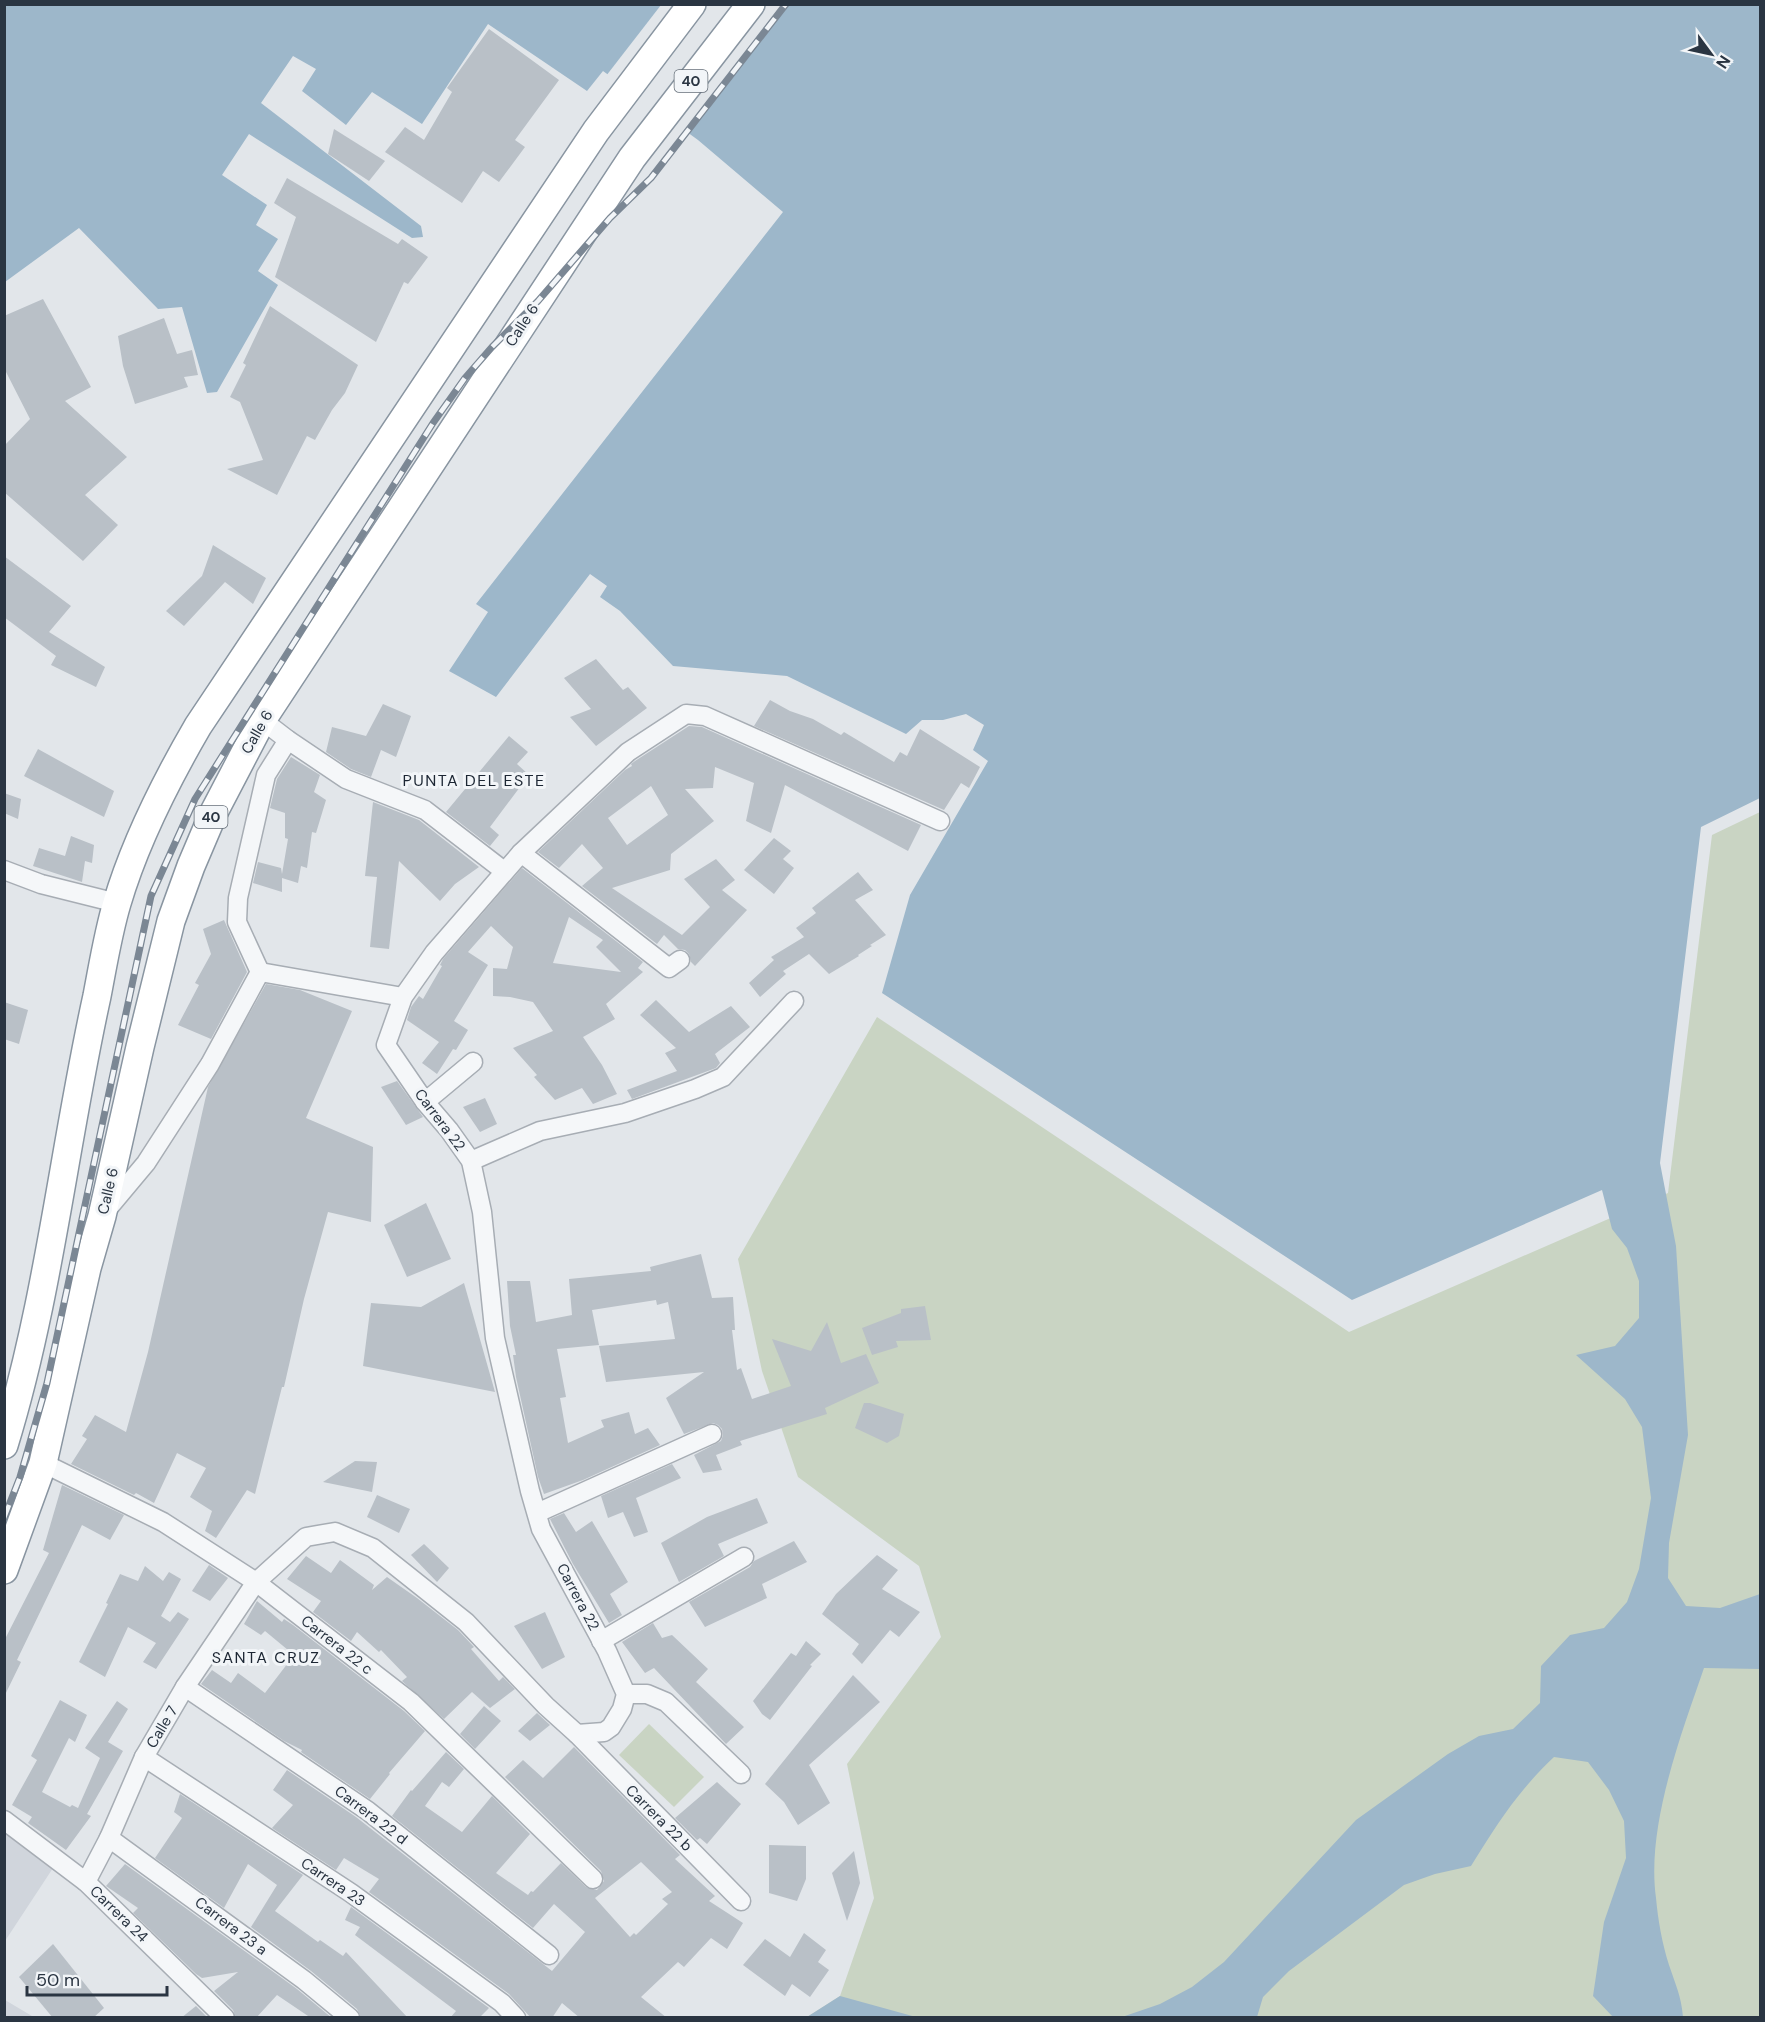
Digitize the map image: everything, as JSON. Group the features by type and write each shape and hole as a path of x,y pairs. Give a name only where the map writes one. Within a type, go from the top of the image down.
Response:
{"highway":[{"path":"4,1445 19,1398 51,1245 88,1037 117,903 150,816 198,726 596,131 692,4"},
{"name":"Calle 6","path":"4,1570 43,1463 87,1268 102,1216 171,921 214,812 262,720 632,158 751,4"}],"street":[{"path":"260,972 403,997 434,953 521,853 628,752 686,714 705,716 940,821"},
{"path":"262,720 346,779 425,810 504,871"},
{"path":"260,972 237,922 238,898 266,775 288,740"},
{"path":"521,853 669,968 680,960"},
{"path":"4,870 41,884 117,903"},
{"path":"102,1216 146,1163 210,1064 260,972"},
{"name":"Carrera 22","path":"403,997 386,1045 425,1102 471,1161 482,1212 495,1338 541,1529 602,1641 626,1694"},
{"path":"471,1161 540,1131 625,1113 723,1077 794,1001"},
{"path":"425,1102 473,1062"},
{"path":"537,1513 712,1434"},
{"name":"Carrera 22 c","path":"43,1463 163,1522 256,1581 411,1702 593,1880"},
{"path":"256,1581 306,1537 335,1532 374,1548 466,1622 546,1706 577,1734 604,1732 611,1727 622,1709 626,1694 647,1694 666,1702 741,1774"},
{"path":"602,1641 744,1557"},
{"name":"Calle 7","path":"86,1882 109,1838 144,1757 185,1687 256,1581"},
{"name":"Carrera 22 d","path":"185,1687 368,1811 549,1955"},
{"name":"Carrera 22 b","path":"577,1734 741,1901"},
{"name":"Carrera 23","path":"144,1757 351,1893 502,2004 516,2018"},
{"name":"Carrera 24","path":"4,1820 86,1882 225,2018"},
{"name":"Carrera 23 a","path":"109,1838 294,1973 350,2018"}],"shaded area":[{"path":"5,1833 53,1868 5,1941"},
{"path":"5,2000 32,2016 33,2017 5,2017"}],"green space":[{"path":"1760,812 1760,2017 807,2017 840,1996 874,1898 847,1764 941,1637 919,1566 798,1477 762,1371 738,1259 877,1017 1349,1332 1668,1193 1712,835"},
{"path":"649,1724 704,1777 674,1807 619,1755"}],"water":[{"path":"5,5 1760,5 1760,798 1701,827 1660,1163 1676,1246 1688,1435 1669,1543 1668,1578 1686,1606 1720,1608 1760,1594 1760,1669 1704,1668 1676,1751 1661,1811 1654,1870 1657,1906 1664,1948 1680,1996 1683,2017 1613,2017 1593,1996 1604,1922 1626,1858 1624,1821 1609,1790 1588,1762 1554,1757 1499,1822 1471,1866 1435,1874 1404,1885 1289,1971 1263,1997 1257,2017 1122,2017 1160,2004 1192,1987 1224,1962 1356,1820 1448,1754 1479,1736 1513,1729 1540,1703 1541,1666 1570,1635 1604,1628 1627,1602 1639,1569 1651,1498 1642,1427 1625,1399 1576,1355 1615,1346 1639,1318 1639,1281 1627,1248 1612,1229 1602,1190 1352,1300 882,993 910,895 988,761 973,750 984,725 966,714 943,720 922,720 906,734 787,676 673,666 620,611 600,597 607,586 590,574 496,697 449,671 488,612 476,604 783,212 698,140 603,71 587,91 488,24 422,124 372,92 346,125 302,91 316,69 293,56 261,103 421,226 423,237 412,238 249,134 222,175 267,205 256,225 278,239 258,271 278,285 217,392 207,393 182,307 158,309 79,228 5,282"},
{"path":"840,1996 916,2017 807,2017"}],"pier":[{"path":"661,5 782,5 683,133 606,76"}],"building":[{"path":"489,29 559,80 515,140 525,147 499,182 483,171 462,203 385,152 405,127 424,140 452,92 447,88"},
{"path":"334,129 385,161 369,181 328,154"},
{"path":"287,178 398,244 402,239 428,257 408,284 404,282 376,342 275,277 296,217 274,203"},
{"path":"43,299 91,387 65,401 127,457 85,495 118,525 83,561 4,492 4,446 30,419 4,368 4,316"},
{"path":"270,306 358,365 345,393 332,410 315,440 307,436 277,495 227,469 263,460 240,402 230,397"},
{"path":"164,318 177,354 192,350 198,375 184,377 188,387 135,404 123,366 118,336"},
{"path":"213,545 266,578 253,604 225,582 184,626 166,611 202,576"},
{"path":"4,556 71,606 49,632 105,667 96,687 51,665 56,656 4,617"},
{"path":"596,659 623,690 628,687 647,708 596,746 570,717 591,709 564,678"},
{"path":"770,700 790,711 813,719 841,735 844,732 894,762 900,752 907,756 920,729 980,767 969,788 961,783 944,810 754,726"},
{"path":"383,704 411,716 396,757 381,750 371,777 351,769 326,752 332,727 366,736"},
{"path":"689,726 702,727 921,825 908,851 785,785 771,833 746,821 754,783 715,767 713,788 685,789 714,821 671,854 670,870 612,888 682,935 710,907 684,879 716,859 735,880 722,890 747,910 695,966 685,950 678,949 664,935 657,944 582,886 603,868 582,844 559,868 538,852 632,766 631,764","holes":["651,786 668,815 627,845 608,818"]},
{"path":"509,736 528,752 517,764 529,775 490,827 499,835 490,846 446,812"},
{"path":"38,749 114,791 104,817 24,776"},
{"path":"291,757 320,775 314,792 326,800 316,833 312,832 307,868 301,866 298,883 282,878 282,892 253,883 258,862 281,868 282,874 288,839 285,838 285,813 270,808 277,779"},
{"path":"4,793 21,799 18,819 4,813"},
{"path":"373,802 419,820 479,867 455,884 440,901 399,861 389,949 370,947 377,877 365,876"},
{"path":"71,836 94,845 92,863 85,861 82,882 33,866 39,848 65,856"},
{"path":"774,838 791,851 783,859 794,868 774,894 744,870"},
{"path":"522,868 643,962 638,968 643,972 606,1004 615,1019 583,1037 602,1065 617,1094 593,1104 582,1088 555,1100 534,1077 537,1075 513,1048 553,1031 533,1002 493,996 493,968 507,969 513,947 491,926 468,952 488,965 454,1021 468,1030 437,1074 422,1063 439,1042 407,1020 411,1007 419,996 423,999 442,966 440,965","holes":["569,917 603,940 596,947 621,972 553,963"]},
{"path":"858,872 873,890 855,900 886,935 870,945 872,946 859,956 829,974 809,954 783,971 786,974 760,997 749,983 774,960 771,957 804,937 796,928 816,913 812,908"},
{"path":"224,920 247,972 211,1039 178,1025 199,985 195,983 211,954 203,929"},
{"path":"266,984 300,990 352,1011 306,1118 373,1147 371,1222 328,1212 255,1494 247,1490 216,1538 205,1531 212,1511 190,1497 206,1468 177,1453 154,1503 71,1464 87,1439 82,1436 95,1415 126,1432 148,1352 208,1087"},
{"path":"656,1000 689,1032 731,1006 750,1027 715,1054 720,1063 716,1068 632,1099 627,1090 677,1071 665,1053 676,1048 640,1015"},
{"path":"4,1002 28,1010 19,1044 4,1039"},
{"path":"397,1081 423,1117 406,1125 381,1087"},
{"path":"485,1098 497,1124 480,1132 463,1107"},
{"path":"426,1203 451,1259 407,1277 384,1225"},
{"path":"701,1254 712,1298 733,1297 735,1330 732,1330 737,1370 741,1368 752,1399 791,1386 772,1339 811,1351 827,1322 841,1363 866,1354 879,1383 825,1408 827,1414 740,1441 742,1445 716,1455 722,1470 703,1473 694,1455 721,1441 722,1429 713,1423 684,1434 666,1398 704,1372 606,1382 599,1346 675,1339 668,1302 657,1305 656,1300 592,1310 599,1345 557,1349 566,1397 560,1398 568,1443 604,1427 601,1420 629,1412 635,1434 648,1428 660,1445 583,1480 544,1494 538,1477 516,1377 513,1355 516,1355 510,1326 507,1281 530,1281 536,1322 572,1315 569,1279 651,1271 650,1267"},
{"path":"464,1283 495,1392 363,1366 371,1303 421,1307"},
{"path":"925,1306 931,1340 896,1341 898,1347 872,1355 862,1328 901,1313 901,1309"},
{"path":"864,1403 904,1414 899,1436 887,1443 855,1428"},
{"path":"355,1461 377,1462 372,1492 323,1482"},
{"path":"672,1464 681,1478 636,1498 648,1532 634,1537 623,1512 608,1518 601,1496"},
{"path":"62,1485 124,1515 110,1540 82,1525 17,1660 21,1662 4,1697 4,1641 49,1553 43,1550"},
{"path":"377,1495 410,1509 399,1533 367,1517"},
{"path":"757,1498 768,1523 718,1544 724,1556 679,1582 661,1543 707,1517"},
{"path":"564,1513 576,1532 592,1521 628,1582 610,1594 622,1615 609,1623 573,1564 550,1519"},
{"path":"794,1541 807,1562 762,1584 767,1598 705,1627 689,1602 750,1567 754,1561"},
{"path":"424,1544 449,1568 437,1582 411,1555"},
{"path":"877,1555 898,1570 882,1589 920,1612 899,1637 890,1630 862,1664 852,1654 859,1644 822,1614 836,1594"},
{"path":"306,1556 331,1573 340,1560 374,1585 372,1590 387,1577 458,1630 474,1647 471,1649 499,1681 503,1677 515,1689 490,1708 472,1692 444,1719 402,1681 407,1677 381,1650 379,1652 357,1632 351,1641 313,1612 321,1601 287,1579"},
{"path":"209,1565 228,1578 210,1601 192,1591"},
{"path":"145,1566 163,1581 169,1572 181,1579 161,1616 170,1622 178,1612 189,1619 156,1669 143,1662 156,1643 128,1627 105,1677 79,1662 120,1574 138,1581"},
{"path":"257,1601 282,1622 284,1619 293,1625 404,1711 425,1731 370,1799 301,1752 302,1750 284,1741 201,1684 212,1670 231,1683 238,1673 265,1693 294,1655 265,1631 261,1635 244,1624"},
{"path":"545,1612 565,1657 542,1669 514,1626"},
{"path":"653,1623 662,1638 672,1635 708,1669 696,1682 744,1727 726,1744 654,1668 645,1673 622,1642"},
{"path":"806,1641 821,1654 810,1665 812,1666 770,1720 762,1714 753,1701 791,1653 796,1656"},
{"path":"853,1675 880,1702 809,1765 830,1803 798,1825 784,1802 765,1784"},
{"path":"60,1700 87,1715 75,1742 69,1738 42,1792 70,1807 72,1805 78,1808 100,1758 85,1748 117,1701 128,1709 108,1742 123,1751 87,1814 91,1816 66,1850 28,1823 32,1817 12,1805 37,1760 31,1756"},
{"path":"484,1706 501,1721 475,1749 460,1734"},
{"path":"537,1713 550,1725 530,1741 518,1731"},
{"path":"574,1747 680,1855 675,1859 715,1896 709,1901 743,1923 727,1949 711,1938 684,1967 678,1962 641,1997 667,2018 580,2018 562,2003 552,2018 531,2018 509,1994 369,1892 379,1879 344,1858 336,1870 272,1828 293,1805 273,1790 287,1770 356,1817 552,1971 585,1932 554,1904 533,1928 392,1816 411,1790 446,1752 464,1769 449,1787 442,1782 425,1806 462,1832 492,1796 530,1834 496,1873 528,1895 561,1863 586,1887 597,1890 604,1881 601,1871 505,1777 523,1760 543,1778","holes":["641,1862 672,1892 662,1899 668,1904 636,1935 634,1933 630,1937 595,1898"]},
{"path":"717,1782 741,1804 707,1844 700,1838 697,1840 675,1818"},
{"path":"180,1794 303,1875 275,1911 318,1942 320,1940 343,1956 346,1952 408,2018 361,2018 357,2009 311,1971 251,1927 277,1885 248,1864 224,1908 155,1858 182,1818 174,1812"},
{"path":"769,1845 806,1846 806,1879 797,1901 769,1893"},
{"path":"854,1851 860,1883 847,1921 832,1873"},
{"path":"125,1864 297,1989 332,2018 311,2018 277,1995 256,2018 236,2018 233,2010 214,1991 238,1972 202,1978 196,1974 133,1913 138,1908 106,1886"},
{"path":"351,1907 489,2008 479,2018 450,2018 456,2011 355,1935 360,1927 345,1920"},
{"path":"804,1933 826,1950 818,1962 829,1970 810,1997 792,1984 785,1996 743,1965 765,1939 790,1957"},
{"path":"53,1944 104,2008 93,2018 53,2018 19,1977"},
{"path":"196,2006 208,2018 181,2018"}],"railway":[{"path":"4,1518 20,1477 47,1383 151,896 195,799 433,423 465,378 538,301 610,218 651,178 786,4"}],"district":[{"name":"PUNTA DEL ESTE","path":"474,780"},
{"name":"SANTA CRUZ","path":"266,1657"}]}
